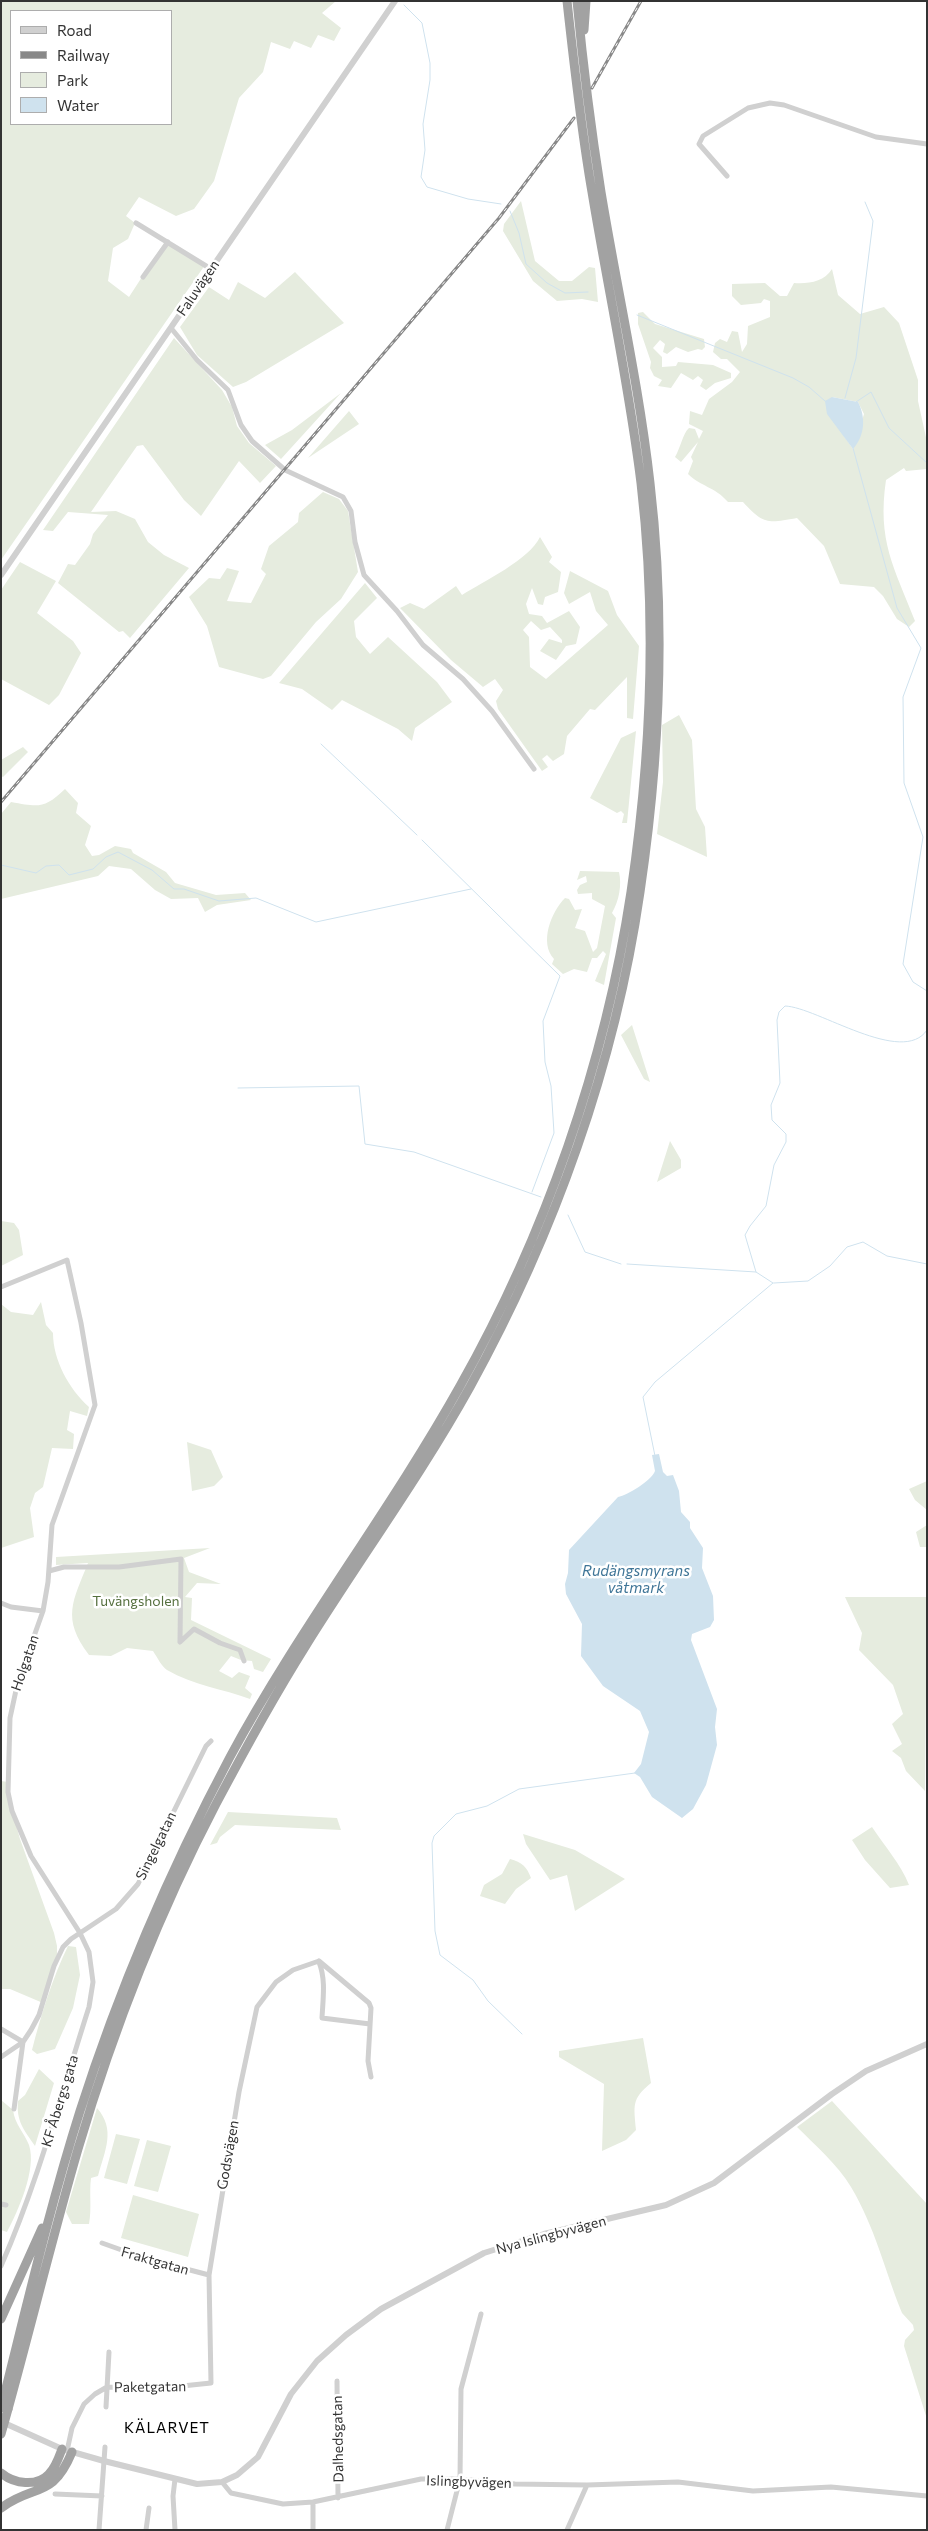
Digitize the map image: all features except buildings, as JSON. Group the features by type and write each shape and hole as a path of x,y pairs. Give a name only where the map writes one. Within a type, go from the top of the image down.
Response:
{"highway":[{"path":"1,2434 4,2408 55,2198 80,2110 118,2003 176,1864 220,1776 265,1695 422,1449 483,1342 524,1257 544,1209 586,1086 606,1014 631,894 644,789 650,669 649,595 646,541 634,431 582,128 568,1"},
{"path":"4,2408 80,2143 107,2060 146,1957 212,1811 273,1700 435,1446 491,1348 532,1260 573,1158 615,1018 640,897 653,790 658,730 659,592 650,482 601,192 577,1"},
{"path":"582,50 586,1"},
{"path":"1,2319 55,2198"},
{"path":"1,2473 8,2478 24,2482 42,2479 67,2451"},
{"path":"1,2508 15,2499 48,2487 59,2477 67,2451"}],"street":[{"name":"Faluvägen","path":"1,575 395,1"},
{"path":"727,176 699,144 703,136 748,108 759,104 784,105 876,137 927,144"},
{"path":"136,223 211,269"},
{"path":"143,277 168,242"},
{"path":"171,328 197,360 228,390 241,425 252,441 285,470 343,497 351,511 355,542 364,575 397,610 423,645 464,679 492,711 534,769"},
{"name":"Holgatan","path":"1,1287 67,1260 81,1323 95,1405 52,1526 49,1571 43,1611 12,1704 8,1746 8,1782 12,1811 26,1845 80,1933"},
{"path":"49,1571 64,1567 120,1567 180,1559 180,1642 194,1629 220,1643 240,1650 244,1661"},
{"path":"1,1603 11,1607 43,1611"},
{"name":"Singelgatan","path":"80,1933 116,1909 138,1884 185,1787 206,1746 211,1741"},
{"path":"1,1781 8,1782"},
{"path":"14,2108 23,2042 39,2015 60,1952 67,1943 80,1933"},
{"name":"KF Åbergs gata","path":"1,2266 24,2214 89,2007 93,1972 89,1952 80,1933"},
{"path":"319,1961 367,1998 371,2008 368,2061 371,2077"},
{"path":"319,1961 323,1972 324,1987 322,2018 370,2024"},
{"name":"Godsvägen","path":"211,2384 209,2276 239,2092 257,2007 276,1982 293,1970 319,1961"},
{"path":"1,2029 23,2042"},
{"path":"1,2057 23,2042"},
{"name":"Nya Islingbyvägen","path":"222,2482 237,2475 258,2457 291,2394 317,2361 346,2335 382,2309 484,2252 544,2234 666,2205 714,2183 822,2100 866,2071 927,2044"},
{"name":"Fraktgatan","path":"102,2243 209,2276"},
{"path":"447,2530 460,2479 461,2389 481,2314"},
{"path":"106,2407 109,2352"},
{"name":"Dalhedsgatan","path":"337,2381 338,2498"},
{"name":"Paketgatan","path":"67,2451 72,2428 84,2404 95,2394 107,2387 163,2388 211,2384"},
{"path":"1,2421 67,2451 197,2484 222,2482"},
{"path":"99,2530 105,2447"},
{"path":"175,2479 173,2496 175,2530"},
{"name":"Islingbyvägen","path":"222,2482 231,2494 283,2504 338,2498 421,2479 460,2479 515,2484 587,2485 678,2482 743,2490 830,2487 927,2496"},
{"path":"567,2530 587,2485"},
{"path":"55,2494 102,2496"},
{"path":"313,2502 313,2530"},
{"path":"146,2530 149,2508"}],"green space":[{"path":"1,1 336,1 322,13 341,28 334,41 318,35 311,48 294,41 290,49 271,42 263,72 239,98 214,181 194,209 176,216 139,197 126,216 135,223 128,239 113,248 108,281 129,297 164,243 205,265 1,560"},
{"path":"521,201 535,261 559,281 572,281 589,267 595,268 598,302 582,299 557,301 533,281 503,231 504,224"},
{"path":"832,269 838,295 860,314 884,307 899,323 918,380 918,401 927,442 927,469 906,471 904,468 886,480 884,501 884,520 889,553 915,621 909,627 897,619 883,596 874,587 840,584 824,546 797,518 773,521 762,518 756,515 743,502 728,502 718,493 688,474 693,461 691,457 698,442 681,462 675,457 689,428 695,429 699,439 703,431 689,424 690,411 702,415 709,399 732,382 740,372 727,359 721,359 713,352 715,343 720,339 727,342 732,331 738,332 742,352 747,344 748,326 770,317 770,301 764,299 761,303 741,305 732,296 732,284 765,283 780,296 787,296 794,283 815,281 829,273","holes":["832,397 858,402 864,414 853,449 842,433"]},
{"path":"295,272 344,323 246,382 233,387 197,355 180,327 209,287 229,300 238,282 265,298"},
{"path":"643,312 655,324 704,339 705,347 702,350 698,349 688,352 676,347 667,354 663,352 665,344 660,340 653,348 662,357 662,367 676,366 678,362 713,365 731,373 731,378 715,383 706,390 700,386 703,380 698,376 693,380 681,373 671,388 658,386 662,380 654,376 650,368 651,362 638,324 638,313"},
{"path":"174,338 222,390 232,407 237,426 249,443 276,466 260,483 239,461 201,516 184,500 143,445 137,446 91,512 116,511 135,519 148,542 164,555 189,568 130,638 123,631 119,632 58,583 68,564 75,565 90,544 93,534 108,515 68,512 53,531 43,530"},
{"path":"341,393 281,459 265,445 292,430"},
{"path":"349,411 359,424 308,458"},
{"path":"323,492 339,499 348,511 358,572 341,599 316,622 271,676 263,679 219,667 207,626 189,597 209,578 220,579 227,568 239,571 227,601 251,603 266,574 261,569 269,546 298,522 299,513"},
{"path":"540,537 552,557 549,562 561,572 558,592 545,597 543,605 538,604 532,588 526,604 529,614 542,616 547,623 569,611 580,627 576,644 566,646 556,660 540,651 549,639 562,643 562,640 550,627 541,630 531,621 523,630 529,637 530,667 546,679 608,625 596,611 590,592 569,604 564,593 570,571 608,591 617,615 639,646 633,719 627,718 627,677 595,710 590,709 567,736 564,754 553,761 547,755 542,759 548,767 542,771 498,709 496,701 503,690 495,679 483,687 451,660 400,608 410,603 424,609 456,586 462,595 516,562 534,546"},
{"path":"20,562 56,581 37,613 73,641 81,653 59,695 49,705 1,679 1,590"},
{"path":"365,583 377,598 354,621 356,637 370,654 388,637 437,682 452,702 415,728 412,741 398,729 342,700 332,710 302,689 279,683"},
{"path":"679,715 692,740 696,809 705,827 707,857 657,834 663,782 662,725"},
{"path":"636,731 627,823 622,823 624,814 621,811 617,813 590,798 621,738"},
{"path":"23,747 28,752 3,777 1,776 1,760"},
{"path":"65,789 78,803 76,813 91,826 85,845 92,856 99,855 115,846 131,849 133,853 166,872 175,883 216,895 245,893 251,900 217,905 205,912 198,898 171,899 155,890 131,869 109,866 98,876 1,899 1,814 11,802 41,805 52,800"},
{"path":"580,871 619,872 619,893 612,913 616,918 604,985 595,981 606,954 603,951 597,958 592,958 587,972 574,969 563,974 552,964 554,959 547,945 551,919 565,898 569,899 575,910 582,909 575,928 585,931 593,952 597,948 605,906 592,899 592,893 578,894 577,890 580,885 587,882 586,876 577,880"},
{"path":"632,1025 650,1082 644,1079 621,1035"},
{"path":"670,1141 681,1160 681,1168 657,1182"},
{"path":"1,1221 14,1223 19,1230 23,1255 1,1266"},
{"path":"41,1302 46,1325 53,1333 59,1364 75,1392 89,1407 87,1416 70,1411 67,1430 74,1434 73,1449 52,1448 43,1487 35,1493 30,1508 34,1537 1,1548 1,1304 11,1312 33,1315"},
{"path":"187,1442 211,1450 223,1477 214,1486 192,1491"},
{"path":"927,1481 927,1510 915,1500 909,1489"},
{"path":"927,1525 927,1547 920,1547 916,1532"},
{"name":"Tuvängsholen","path":"210,1548 184,1558 189,1572 221,1584 197,1583 185,1597 192,1598 191,1620 271,1659 263,1672 254,1669 252,1661 241,1660 231,1656 219,1671 232,1678 239,1672 250,1676 245,1688 252,1694 250,1699 177,1675 165,1669 153,1651 127,1648 111,1656 89,1655 80,1642 72,1620 74,1599 88,1563 56,1565 56,1557"},
{"path":"845,1597 927,1597 925,1791 906,1771 901,1758 892,1751 902,1744 892,1724 903,1714 893,1685 859,1650 862,1633"},
{"path":"1,1781 8,1782 12,1811 20,1839 57,1946 57,1955 43,2003 10,1989 1,1989"},
{"path":"228,1812 337,1818 341,1830 235,1825 220,1837 217,1843 210,1845"},
{"path":"872,1827 906,1877 909,1885 890,1888 865,1860 852,1840"},
{"path":"523,1834 575,1850 625,1879 575,1911 567,1875 550,1880 526,1844"},
{"path":"510,1859 524,1865 531,1878 516,1889 505,1904 480,1896 484,1885 502,1874"},
{"path":"68,1946 76,1947 80,1975 73,2008 55,2049 37,2054 32,2050 39,2024 52,1984"},
{"path":"643,2038 651,2083 640,2094 635,2104 636,2130 626,2140 602,2151 604,2084 559,2057 559,2051"},
{"path":"39,2069 54,2083 35,2146 24,2130 20,2120 18,2101 25,2095"},
{"path":"1,2100 13,2110 29,2145 31,2155 25,2190 7,2232 1,2230"},
{"path":"832,2101 927,2204 927,2419 904,2346 905,2340 914,2330 913,2325 902,2313 867,2218 851,2187 839,2171 797,2127"},
{"path":"97,2108 103,2116 108,2132 106,2149 98,2176 91,2178 89,2224 72,2224 66,2212"},
{"path":"116,2134 140,2139 127,2184 104,2178"},
{"path":"147,2140 171,2146 158,2192 134,2186"},
{"path":"133,2195 199,2214 188,2257 121,2238"}],"water":[{"path":"832,397 858,402 861,408 862,432 853,449 827,414 825,401"},
{"name":"Rudängsmyrans våtmark","path":"659,1454 663,1472 667,1476 673,1475 679,1491 681,1512 690,1522 690,1528 703,1548 702,1568 713,1596 714,1620 710,1627 692,1634 691,1640 717,1709 715,1727 717,1745 706,1785 693,1809 682,1818 652,1797 640,1777 634,1773 641,1764 649,1732 640,1711 603,1686 581,1656 582,1624 566,1594 565,1584 568,1573 569,1550 618,1497 633,1491 653,1475 655,1471 652,1455"}],"waterway":[{"path":"404,5 422,23 430,63 430,80 423,124 425,150 421,177 427,187 468,199 501,204"},
{"path":"845,398 856,358 873,221 865,202"},
{"path":"510,211 519,233 526,264 547,283 565,293 588,292"},
{"path":"637,315 793,378 809,387 825,401"},
{"path":"856,402 871,392 889,428 927,463"},
{"path":"853,448 897,608 921,648 903,697 904,783 923,837 903,964 913,982 927,991"},
{"path":"321,744 417,835"},
{"path":"422,840 560,976 543,1021 545,1062 551,1086 554,1133 532,1192"},
{"path":"1,865 36,873 46,866 59,865 69,875 93,869 106,857 118,852 152,870 174,889 184,889 219,901 256,898 316,922 471,889"},
{"path":"756,1272 745,1235 766,1206 774,1165 786,1142 786,1134 772,1120 771,1105 780,1083 777,1020 779,1012 785,1006 799,1009 880,1039 899,1042 915,1040 927,1030"},
{"path":"238,1088 359,1086 365,1144 414,1152 541,1197"},
{"path":"568,1215 585,1252 621,1264"},
{"path":"774,1283 808,1281 830,1266 847,1247 863,1242 887,1256 927,1264"},
{"path":"627,1264 756,1272 773,1283"},
{"path":"655,1456 643,1397 655,1382 773,1283"},
{"path":"522,2034 488,2001 473,1980 440,1955 435,1931 432,1843 434,1836 456,1814 487,1806 519,1789 635,1773"}],"railway":[{"path":"592,88 641,1"},
{"path":"1,802 499,218 574,118"}],"district":[{"name":"KÄLARVET","path":"167,2428"}]}
